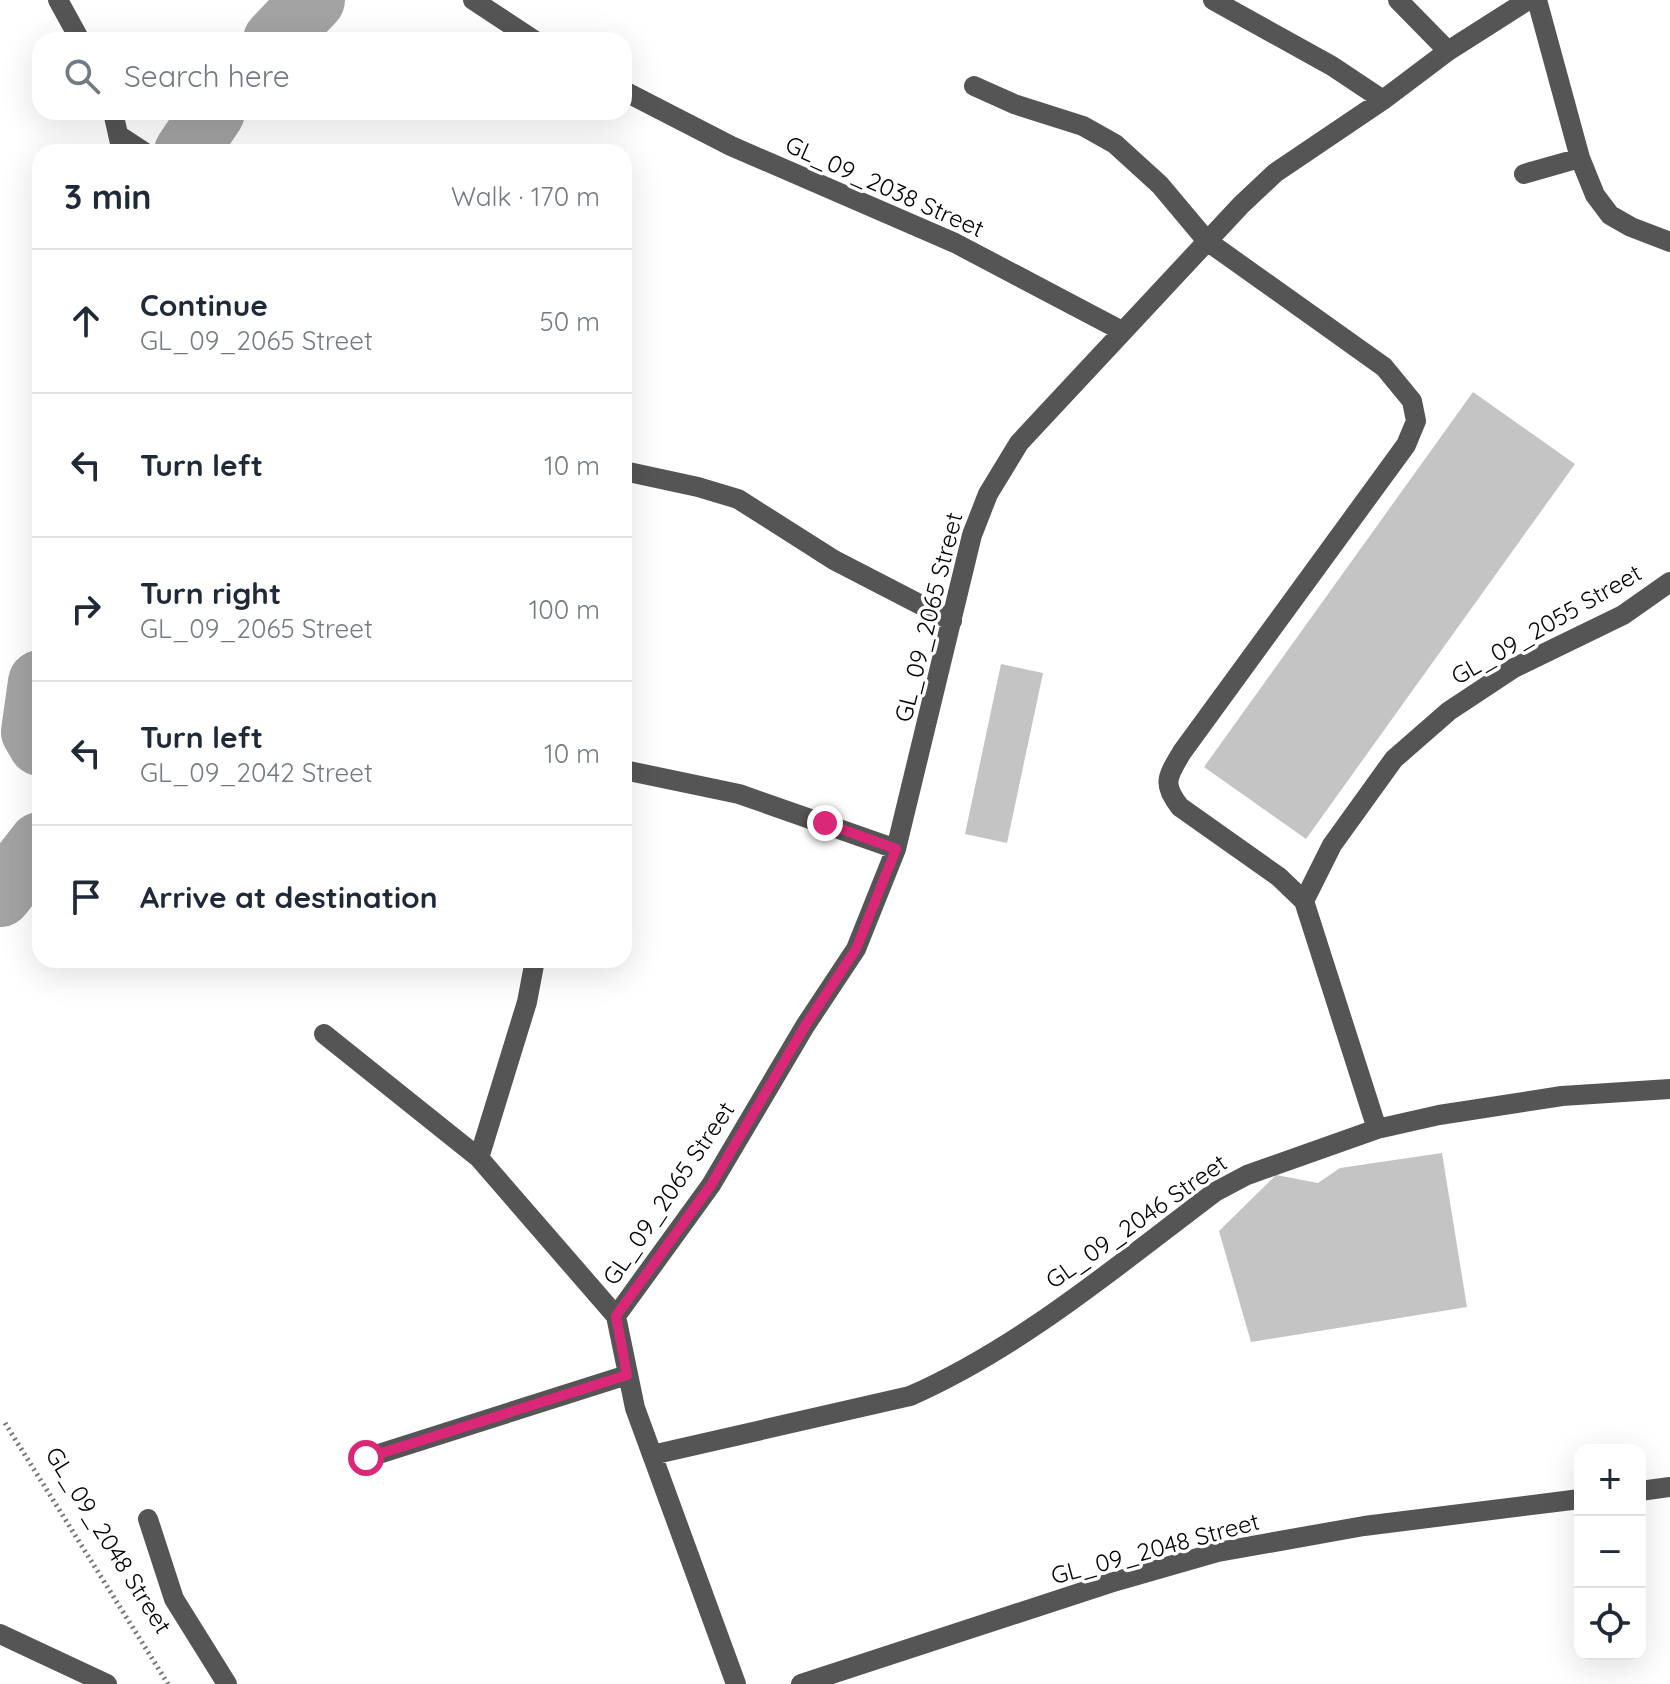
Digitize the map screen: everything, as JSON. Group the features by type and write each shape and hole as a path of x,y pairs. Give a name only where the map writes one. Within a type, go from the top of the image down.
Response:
{"street":[{"path":"58,0 76,32"},
{"path":"473,0 522,32"},
{"path":"1213,0 1332,66 1383,100"},
{"path":"1398,0 1448,51"},
{"name":"GL_09_2065 Street","path":"616,1316 711,1185 805,1026 856,949 896,849 972,535 988,494 1019,443 1207,241 1275,173 1383,100 1448,51 1528,0"},
{"path":"1537,0 1580,158 1595,195 1610,215 1670,242"},
{"path":"974,86 1014,104 1083,126 1115,144 1160,185 1207,241 1384,367 1412,401 1416,421 1406,445 1182,752 1167,778 1169,793 1180,807 1279,877 1304,901 1377,1129"},
{"name":"GL_09_2038 Street","path":"632,95 731,146 955,243 1122,331"},
{"path":"115,120 121,144"},
{"path":"1524,174 1580,158"},
{"path":"632,473 738,499 834,560 952,621"},
{"name":"GL_09_2055 Street","path":"1304,901 1332,845 1394,759 1449,711 1514,668 1623,615 1670,582"},
{"path":"632,772 739,794 896,849"},
{"path":"479,1158 527,1002 533,968"},
{"path":"324,1034 479,1158 616,1316 635,1408 736,1684"},
{"name":"GL_09_2046 Street","path":"652,1455 910,1396 945,1381 1009,1343 1215,1192 1247,1175 1377,1129 1439,1115 1562,1096 1670,1089"},
{"path":"366,1458 627,1375"},
{"path":"1646,1490 1670,1487"},
{"name":"GL_09_2048 Street","path":"801,1684 1110,1583 1218,1552 1364,1526 1574,1500"},
{"name":"GL_09_2048 Street","path":"148,1519 174,1599 227,1684"},
{"path":"0,1634 107,1684"}],"path":[{"name":"GL_09_2048 Street","path":"5,1423 168,1684"}],"building":[{"path":"1473,392 1575,464 1306,839 1204,767"},
{"path":"1001,664 1043,673 1007,843 965,834"},
{"path":"1442,1153 1467,1307 1251,1342 1219,1231 1276,1175 1318,1183 1340,1168"}],"waterway":[{"path":"283,32 313,0"},
{"path":"191,144 208,120"},
{"path":"0,895 32,854"}],"route":[{"path":"366,1458 627,1375 616,1316 711,1185 805,1026 856,949 896,849 825,823"}]}
